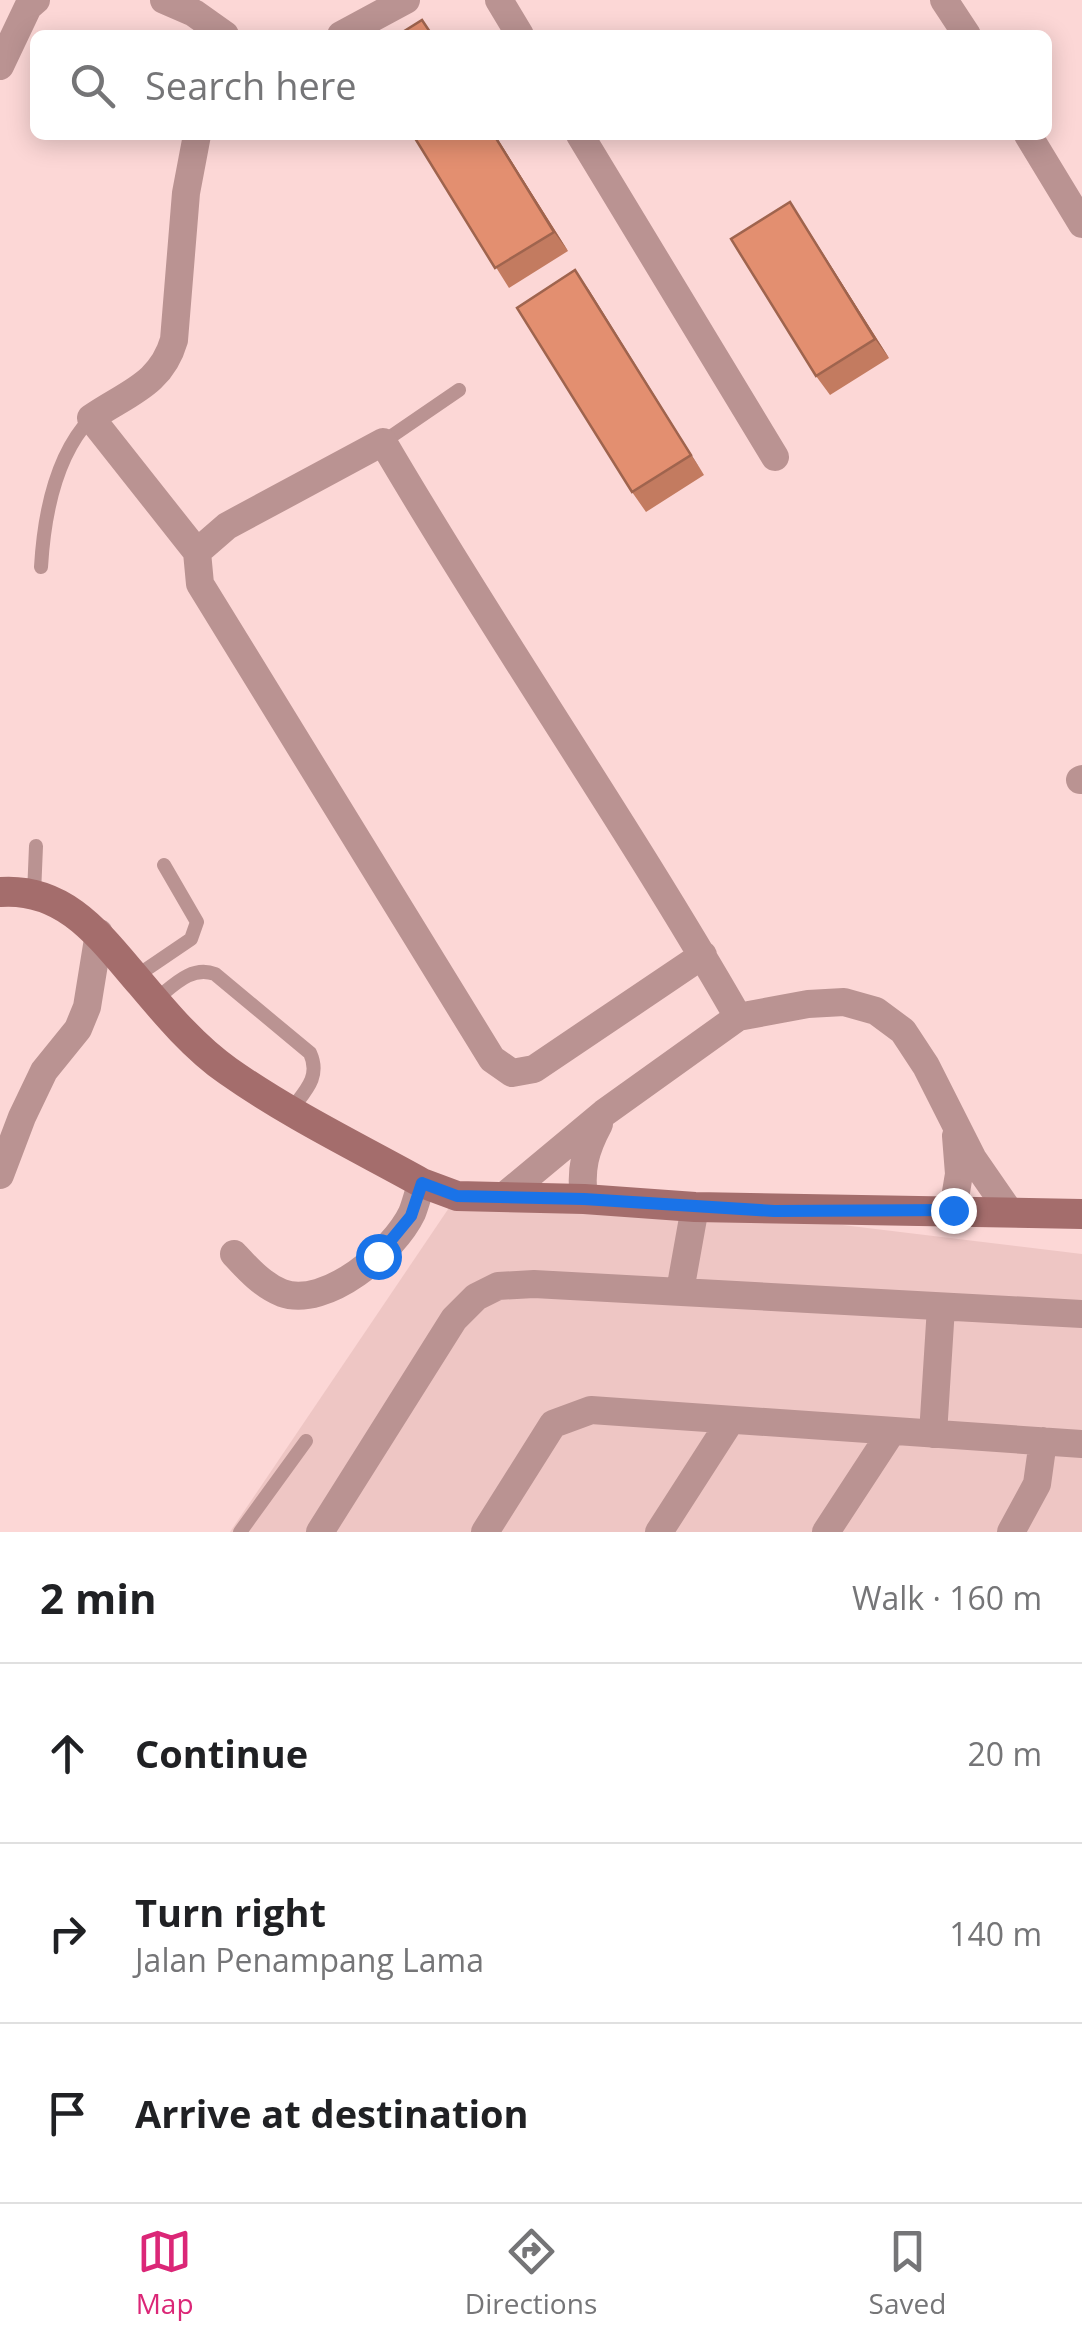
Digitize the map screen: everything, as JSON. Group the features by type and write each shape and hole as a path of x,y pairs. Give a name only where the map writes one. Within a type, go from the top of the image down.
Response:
{"main road":[{"path":"0,892 34,894 79,915 100,932 178,1026 226,1070 422,1183 457,1196 584,1199 774,1211 1082,1214"}],"street":[{"path":"0,66 28,7 36,0"},
{"path":"164,0 218,30"},
{"path":"349,30 406,0"},
{"path":"498,0 517,30"},
{"path":"944,0 964,30"},
{"path":"196,140 186,193 174,340 168,360 138,390 91,418 197,552 200,584 492,1059 512,1074 534,1069 703,955"},
{"path":"583,140 775,457"},
{"path":"1031,140 1082,224"},
{"path":"197,552 226,526 384,442 738,1017"},
{"path":"0,1175 44,1071 78,1030 87,1007 100,932"},
{"path":"503,1198 604,1113 738,1017 780,1008 844,1002 876,1012 903,1032 926,1066 956,1130 1008,1211"},
{"path":"584,1199 584,1152 604,1113"},
{"path":"953,1210 959,1174 956,1130"},
{"path":"234,1254 253,1275 280,1292 318,1294 349,1279 378,1256 411,1216 422,1183"},
{"path":"680,1290 695,1207"},
{"path":"320,1532 454,1319 476,1297 498,1286 680,1290 1082,1314"},
{"path":"933,1434 941,1306"},
{"path":"485,1532 553,1424 591,1410 1082,1444"},
{"path":"660,1532 731,1420"},
{"path":"826,1532 892,1431"},
{"path":"1016,1530 1037,1484 1042,1441"}],"lane":[{"path":"384,442 459,390"},
{"path":"40,567 44,519 70,447 77,432 91,418"},
{"path":"34,894 36,846"},
{"path":"134,977 191,939 196,930 197,922 164,865"},
{"path":"154,1000 192,972 204,970 215,974 310,1054 316,1066 315,1076 290,1110"},
{"path":"240,1532 306,1441"}],"shaded area":[{"path":"457,1196 695,1207 1082,1254 1082,1532 230,1532"}],"building":[{"path":"422,20 429,30 406,30"},
{"path":"416,140 497,140 554,232 495,268"},
{"path":"790,202 875,339 816,376 731,239"},
{"path":"575,270 691,455 632,492 517,308"}],"route":[{"path":"378,1256 411,1216 422,1183 457,1196 584,1199 774,1211 953,1210"}]}
